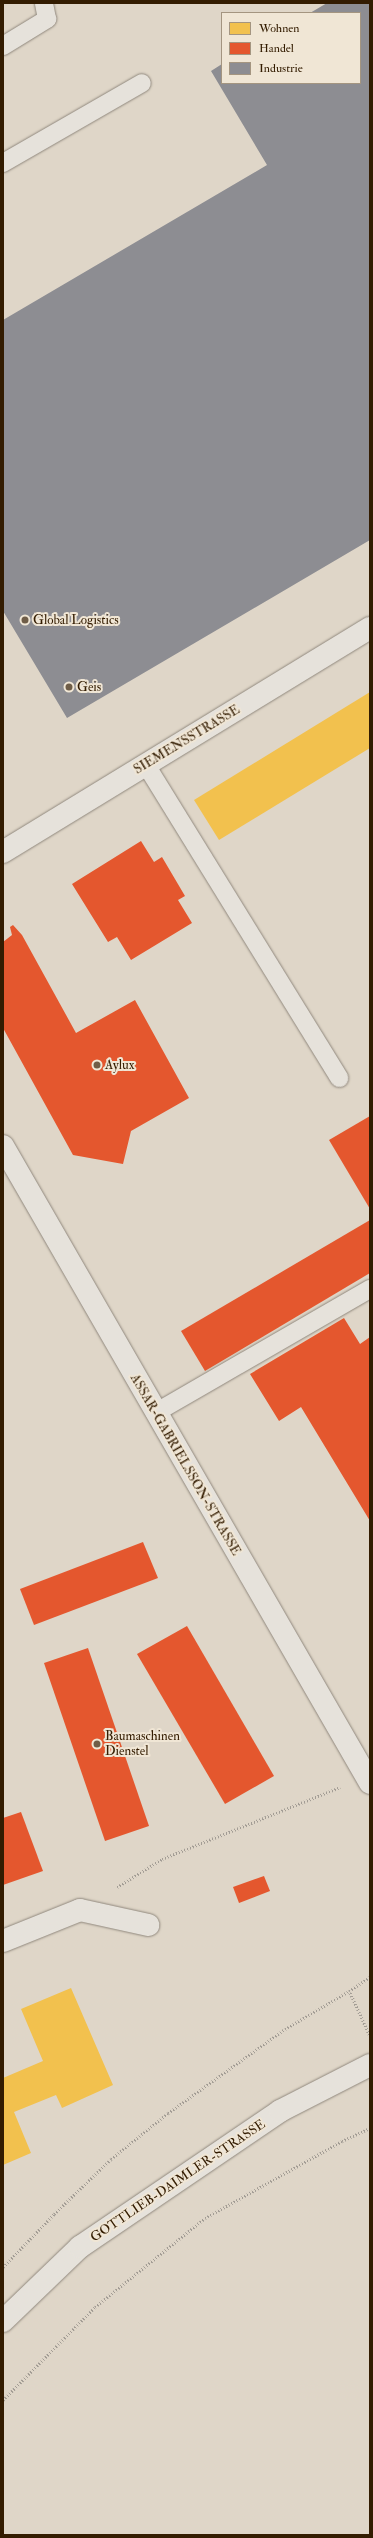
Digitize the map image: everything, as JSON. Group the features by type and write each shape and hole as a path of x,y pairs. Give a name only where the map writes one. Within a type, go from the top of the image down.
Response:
{"street":[{"name":"SIEMENSSTRASSE","path":"3,852 370,628"},
{"name":"ASSAR-GABRIELSSON-STRASSE","path":"3,1146 155,1413 368,1780"},
{"path":"3,1941 80,1910 148,1925"},
{"name":"GOTTLIEB-DAIMLER-STRASSE","path":"3,2321 80,2247 280,2111 370,2065"}],"lane":[{"path":"3,46 47,19 44,3"},
{"path":"3,163 142,83"},
{"path":"146,765 339,1078"},
{"path":"155,1413 370,1289"}],"path":[{"path":"80,1910 162,1859 368,1780"},
{"path":"3,2268 54,2214 111,2159 168,2113 226,2069 284,2029 370,1977"},
{"path":"349,1991 370,2038"},
{"path":"3,2400 95,2307 205,2218 342,2141 370,2128"}],"building: Wohnen":[{"path":"370,692 370,748 219,840 194,800"},
{"path":"71,1988 113,2085 62,2108 56,2095 14,2112 31,2153 3,2165 3,2078 43,2061 21,2009"}],"building: Handel":[{"path":"141,841 154,862 162,857 185,896 178,900 192,923 131,960 117,937 108,942 72,884"},
{"name":"Aylux","path":"13,925 22,935 76,1033 135,1000 189,1098 131,1131 123,1164 73,1155 3,1028 3,942 12,935 10,927"},
{"path":"370,1116 370,1209 329,1140"},
{"path":"370,1220 370,1273 205,1371 181,1331"},
{"path":"344,1318 360,1344 370,1337 370,1521 301,1407 279,1421 250,1374"},
{"path":"143,1542 158,1578 34,1625 20,1589"},
{"path":"187,1626 274,1776 225,1804 137,1654"},
{"name":"Baumaschinen Dienstel","path":"88,1648 149,1826 105,1841 44,1663"},
{"path":"21,1812 43,1871 3,1885 3,1818"},
{"path":"264,1876 270,1891 239,1903 233,1887"}],"building: Industrie":[{"path":"327,3 370,3 370,540 67,718 3,611 3,320 267,165 211,71 221,65 221,84 361,84 361,12 312,12"}],"place":[{"name":"Global Logistics","path":"25,620"},
{"name":"Geis","path":"69,687"},
{"name":"Aylux","path":"97,1065"},
{"name":"Baumaschinen Dienstel","path":"97,1744"}]}
